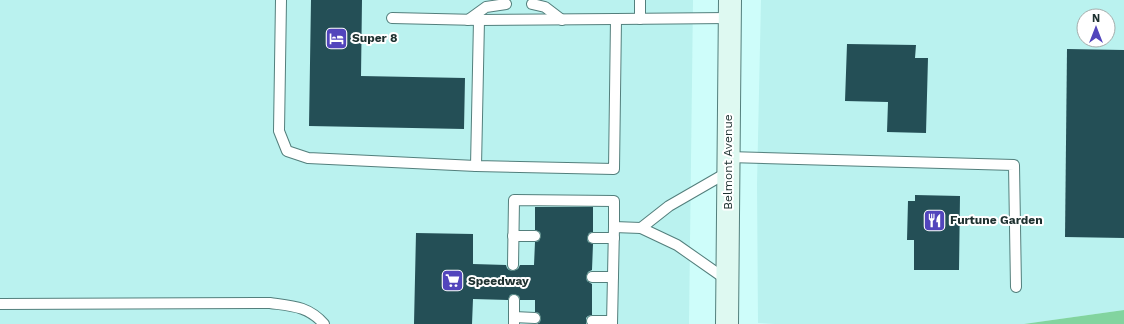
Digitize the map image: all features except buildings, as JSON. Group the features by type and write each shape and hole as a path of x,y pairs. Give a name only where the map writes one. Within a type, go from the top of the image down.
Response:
{"main road":[{"name":"Belmont Avenue","path":"727,324 729,9"}],"lane":[{"path":"281,0 279,131 287,151 308,158 476,166 614,169 616,19"},
{"path":"640,0 640,19"},
{"path":"468,20 486,7 506,4"},
{"path":"532,4 545,7 562,20"},
{"path":"392,18 468,20 640,19 729,9"},
{"path":"476,166 479,20"},
{"path":"641,228 728,165 1014,165 1016,287"},
{"path":"513,265 514,200 614,201 612,323 592,321"},
{"path":"614,227 641,228 677,245 727,280"},
{"path":"513,236 535,236"},
{"path":"593,238 614,238"},
{"path":"592,277 613,277"},
{"path":"514,300 514,320 535,318"},
{"path":"0,304 270,303 295,306 316,315 324,324"}],"shaded area":[{"path":"0,0 693,0 689,324 0,324"},
{"path":"761,0 1124,0 1124,310 1024,324 758,323 757,184"}],"green space":[{"path":"1124,310 1124,324 1024,324 1038,322"}],"place":[{"name":"Super 8","path":"336,38"},
{"name":"Furtune Garden","path":"934,220"},
{"name":"Speedway","path":"453,281"}]}
